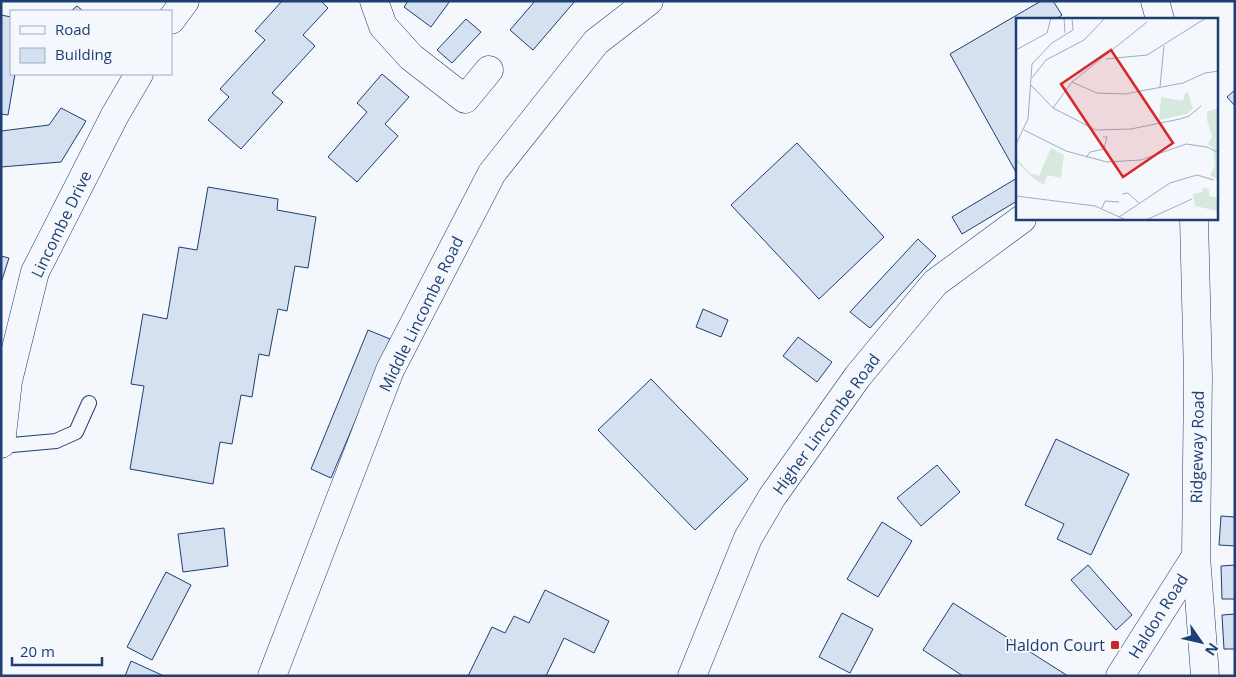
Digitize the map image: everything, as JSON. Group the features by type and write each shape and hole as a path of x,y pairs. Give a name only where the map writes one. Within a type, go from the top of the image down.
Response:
{"street":[{"path":"172,19 185,1"},
{"path":"374,1 383,26 411,57 465,99 489,70"},
{"name":"Middle Lincombe Road","path":"272,676 390,370 492,173 596,42 649,1"},
{"path":"1155,1 1160,18"},
{"name":"Lincombe Drive","path":"1,445 8,381 36,272 115,115 138,75"},
{"name":"Higher Lincombe Road","path":"692,676 748,538 772,497 858,376 935,282 1021,220"},
{"name":"Ridgeway Road","path":"1194,220 1198,376 1196,556 1205,676"},
{"name":"Haldon Road","path":"1120,676 1196,556"}],"lane":[{"path":"1,445 56,441 76,432 89,404"}],"building":[{"path":"282,1 321,1 328,8 303,35 315,46 272,93 283,102 241,149 208,120 229,97 220,89 265,40 255,31"},
{"path":"408,1 450,1 431,27 404,7"},
{"path":"535,1 575,1 533,50 510,30"},
{"path":"1041,1 1053,1 1062,15 1058,18 1016,18 1016,172 950,54"},
{"path":"77,6 82,10 72,10"},
{"path":"1,15 10,17 10,75 15,75 8,115 1,114"},
{"path":"466,19 481,32 452,63 437,50"},
{"path":"382,74 409,97 385,124 398,136 357,182 328,157 367,112 357,103"},
{"path":"1235,90 1235,106 1227,97"},
{"path":"61,108 86,121 61,162 1,167 1,131 49,125"},
{"path":"797,143 884,237 819,299 731,205"},
{"path":"1016,179 1016,202 962,234 952,217"},
{"path":"208,187 278,199 277,210 316,217 308,268 295,266 287,311 278,309 269,356 259,354 252,397 241,395 232,444 220,442 213,484 130,469 144,386 131,384 143,314 167,319 179,247 197,250"},
{"path":"918,239 936,256 870,328 850,312"},
{"path":"1,256 9,258 1,283"},
{"path":"703,309 728,320 721,337 696,327"},
{"path":"368,330 390,339 331,478 311,469"},
{"path":"798,337 832,362 817,382 783,356"},
{"path":"651,379 748,479 695,530 598,430"},
{"path":"1056,439 1129,474 1091,555 1057,539 1064,524 1025,505"},
{"path":"937,465 960,492 921,526 897,498"},
{"path":"1221,516 1235,517 1235,546 1219,545"},
{"path":"882,522 912,541 878,597 847,579"},
{"path":"224,528 228,566 183,572 178,534"},
{"path":"1088,565 1132,615 1116,630 1071,580"},
{"path":"1235,565 1235,599 1222,599 1221,566"},
{"path":"166,572 191,585 152,660 127,647"},
{"path":"545,590 609,621 594,653 564,638 546,676 468,676 492,627 505,633 514,616 529,623"},
{"path":"953,603 1068,676 963,676 923,650"},
{"path":"842,613 873,629 850,673 819,657"},
{"path":"1235,614 1235,649 1224,649 1222,615"},
{"path":"131,661 164,676 125,676"}],"place":[{"name":"Haldon Court","path":"1115,645"}]}
